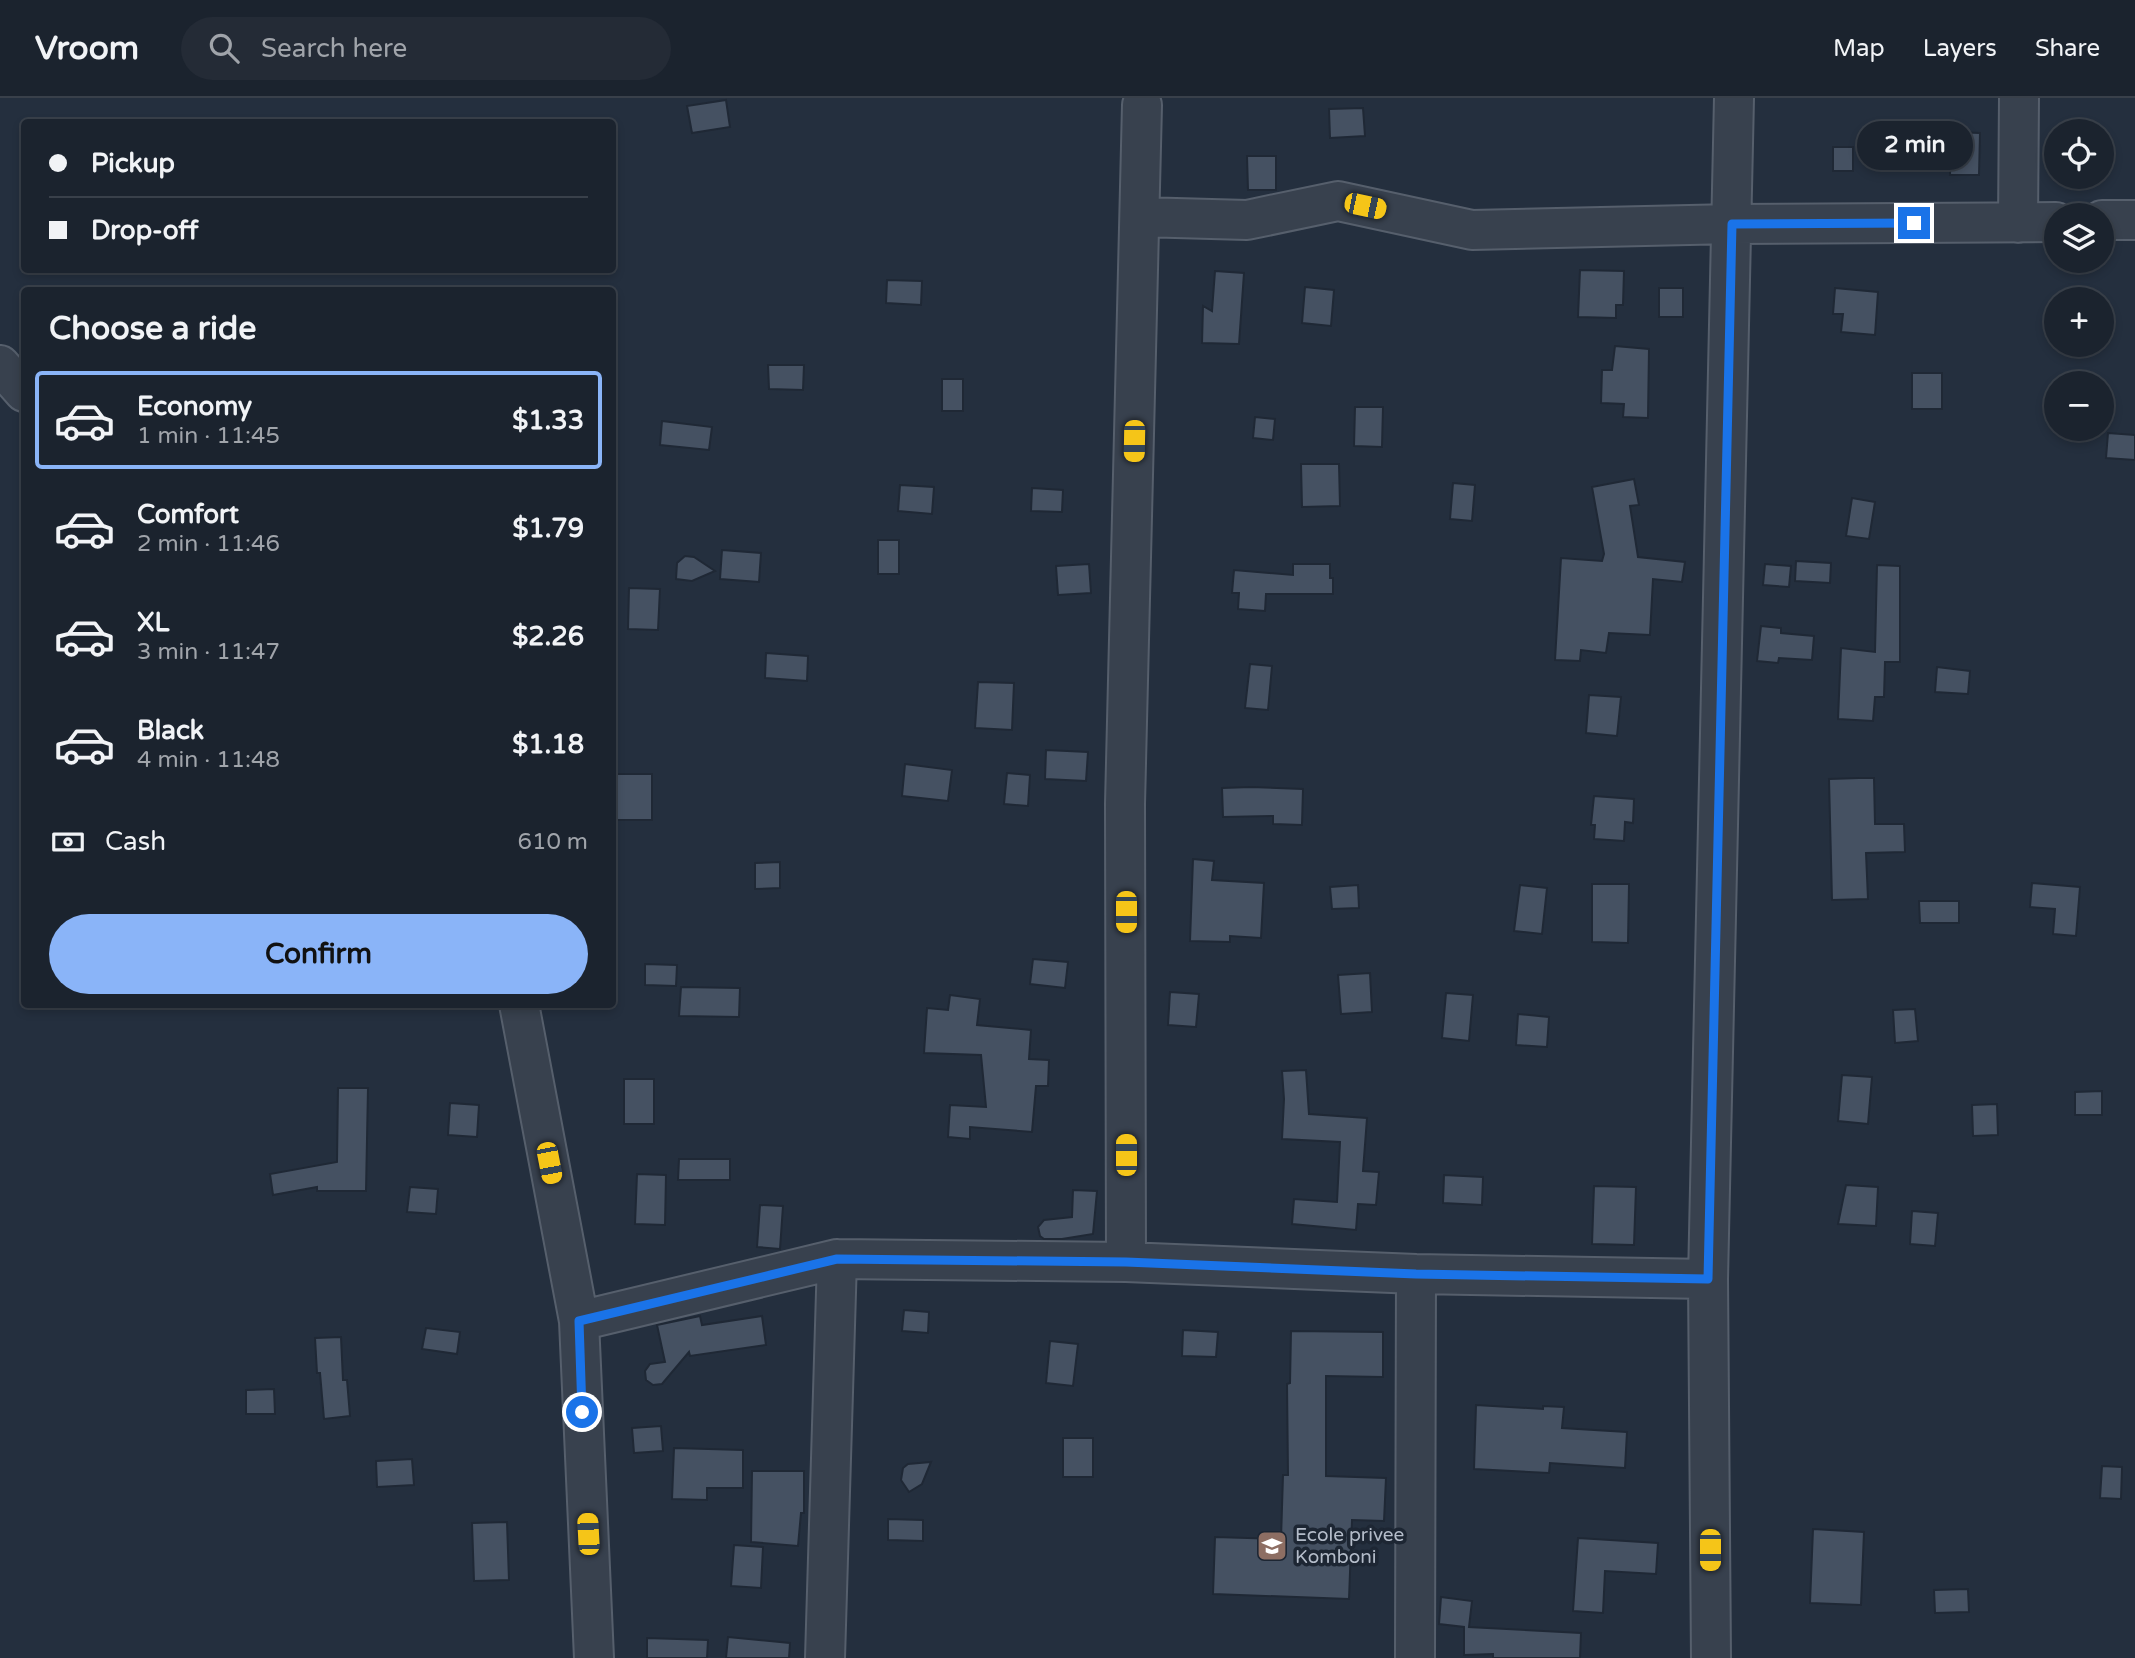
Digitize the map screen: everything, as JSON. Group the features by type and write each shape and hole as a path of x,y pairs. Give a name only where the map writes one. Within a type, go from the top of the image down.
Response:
{"street":[{"path":"1711,1658 1708,1279 1734,98"},
{"path":"2018,223 2019,98"},
{"path":"1126,1262 1125,804 1142,105"},
{"path":"1140,217 1247,220 1338,201 1472,230 1732,224 2044,222"},
{"path":"2114,220 2135,220"},
{"path":"0,365 21,389"},
{"path":"520,1008 579,1321 594,1658"},
{"path":"579,1321 837,1259 1126,1262 1416,1274 1708,1279"},
{"path":"825,1658 837,1259"},
{"path":"1415,1658 1416,1274"}],"building":[{"path":"726,100 730,127 692,133 687,106"},
{"path":"1363,108 1365,136 1330,138 1329,109"},
{"path":"1951,132 1980,133 1979,175 1950,175"},
{"path":"1833,147 1853,147 1853,171 1833,171"},
{"path":"1247,156 1276,156 1276,190 1248,190"},
{"path":"1580,270 1624,271 1623,305 1616,305 1616,318 1578,317"},
{"path":"1215,271 1244,273 1239,344 1202,343 1203,306 1212,311"},
{"path":"887,280 922,281 921,305 886,303"},
{"path":"1305,287 1334,290 1331,326 1302,323"},
{"path":"1659,288 1683,288 1683,317 1659,317"},
{"path":"1835,288 1878,292 1875,335 1841,332 1843,314 1833,314"},
{"path":"1615,346 1649,349 1648,418 1623,417 1624,404 1601,403 1602,370 1612,370"},
{"path":"768,365 804,365 803,390 769,389"},
{"path":"1912,373 1942,373 1942,409 1912,409"},
{"path":"942,379 963,379 963,411 942,411"},
{"path":"1355,407 1383,407 1382,447 1354,446"},
{"path":"1255,417 1275,419 1273,440 1253,438"},
{"path":"662,421 712,427 709,450 660,445"},
{"path":"2114,433 2135,435 2135,460 2106,458 2107,441 2114,441"},
{"path":"1301,464 1339,464 1340,506 1302,507"},
{"path":"1634,479 1639,505 1630,506 1638,557 1685,562 1682,582 1653,579 1650,635 1609,633 1606,653 1581,650 1580,661 1555,660 1561,558 1602,561 1604,554 1592,487"},
{"path":"1453,483 1475,485 1472,521 1450,519"},
{"path":"900,485 934,487 932,514 898,511"},
{"path":"1032,488 1063,490 1062,512 1031,511"},
{"path":"1852,498 1875,502 1869,539 1846,536"},
{"path":"878,540 899,540 899,574 878,574"},
{"path":"722,550 761,553 759,582 720,579"},
{"path":"685,556 694,557 715,571 692,581 676,579 677,563"},
{"path":"1796,561 1831,563 1830,583 1795,581"},
{"path":"1089,564 1091,593 1058,595 1056,566"},
{"path":"1293,564 1330,564 1333,594 1266,594 1265,611 1238,609 1239,593 1232,593 1234,570 1293,575"},
{"path":"1765,564 1791,566 1789,587 1763,585"},
{"path":"1877,565 1900,566 1900,662 1885,662 1884,697 1875,697 1873,721 1838,719 1841,648 1875,652"},
{"path":"629,588 660,589 658,630 628,629"},
{"path":"1761,626 1781,628 1781,633 1814,636 1812,660 1779,658 1778,663 1757,661"},
{"path":"766,653 808,656 807,681 765,678"},
{"path":"1250,664 1272,666 1268,710 1245,708"},
{"path":"1937,667 1970,671 1968,694 1935,692"},
{"path":"978,682 1014,683 1012,730 975,728"},
{"path":"1589,695 1621,697 1617,736 1586,733"},
{"path":"1046,750 1088,752 1086,781 1045,779"},
{"path":"905,764 952,770 948,801 902,796"},
{"path":"1007,773 1030,775 1028,806 1004,804"},
{"path":"616,774 652,774 652,820 616,820"},
{"path":"1874,778 1875,824 1904,824 1905,852 1866,853 1868,899 1832,900 1829,779"},
{"path":"1222,788 1303,789 1302,825 1273,824 1273,816 1223,817"},
{"path":"1594,796 1634,799 1633,823 1625,822 1624,841 1594,839 1595,825 1591,825"},
{"path":"1193,859 1214,861 1212,880 1264,883 1261,938 1230,936 1230,942 1190,941"},
{"path":"780,862 780,888 755,889 755,863"},
{"path":"2032,883 2080,887 2076,936 2053,934 2055,909 2030,907"},
{"path":"1592,884 1629,884 1628,943 1592,942"},
{"path":"1358,885 1359,908 1332,909 1330,887"},
{"path":"1520,885 1547,888 1542,934 1514,931"},
{"path":"1919,901 1959,901 1959,923 1920,923"},
{"path":"1033,959 1068,962 1065,988 1030,984"},
{"path":"645,964 677,965 676,986 645,985"},
{"path":"1370,973 1372,1012 1341,1014 1338,975"},
{"path":"681,987 740,988 739,1017 679,1016"},
{"path":"1170,992 1199,994 1196,1027 1168,1025"},
{"path":"1446,993 1473,995 1469,1041 1442,1038"},
{"path":"950,995 980,999 977,1025 1031,1030 1029,1059 1049,1060 1048,1086 1036,1086 1032,1132 970,1127 970,1139 948,1137 950,1105 986,1107 981,1055 924,1053 927,1008 948,1010"},
{"path":"1915,1009 1918,1041 1895,1043 1893,1010"},
{"path":"1518,1014 1549,1017 1547,1047 1516,1045"},
{"path":"1306,1070 1309,1114 1367,1118 1363,1171 1379,1172 1376,1205 1358,1204 1356,1230 1292,1224 1294,1199 1337,1202 1340,1142 1282,1139 1282,1071"},
{"path":"1842,1075 1872,1077 1868,1124 1838,1121"},
{"path":"624,1079 654,1079 654,1124 624,1124"},
{"path":"338,1088 368,1088 366,1191 317,1191 317,1187 273,1195 270,1174 337,1162"},
{"path":"2102,1091 2102,1115 2075,1115 2075,1092"},
{"path":"450,1103 479,1105 477,1137 448,1135"},
{"path":"1997,1104 1998,1135 1973,1136 1972,1105"},
{"path":"679,1159 730,1159 730,1180 678,1180"},
{"path":"637,1174 666,1175 665,1225 635,1224"},
{"path":"1444,1175 1483,1177 1482,1205 1443,1203"},
{"path":"1846,1185 1878,1187 1876,1226 1838,1224"},
{"path":"1594,1186 1636,1187 1634,1245 1592,1244"},
{"path":"410,1187 438,1189 436,1214 407,1212"},
{"path":"1073,1190 1097,1191 1093,1234 1044,1239 1040,1236 1038,1227 1044,1220 1072,1217"},
{"path":"760,1205 783,1206 780,1249 757,1247"},
{"path":"1912,1211 1938,1213 1935,1246 1910,1244"},
{"path":"904,1310 929,1312 928,1333 902,1331"},
{"path":"700,1316 702,1325 762,1316 766,1345 690,1356 689,1352 662,1384 653,1385 646,1380 645,1371 650,1364 665,1362 657,1325"},
{"path":"426,1328 460,1332 457,1354 422,1349"},
{"path":"1183,1330 1218,1332 1216,1357 1182,1356"},
{"path":"1291,1331 1383,1332 1383,1377 1326,1376 1326,1476 1386,1478 1384,1521 1352,1520 1349,1599 1213,1594 1215,1537 1281,1539 1283,1475 1288,1475 1287,1384 1290,1383"},
{"path":"341,1337 343,1380 347,1380 350,1416 324,1419 315,1338"},
{"path":"1050,1341 1078,1344 1073,1386 1046,1383"},
{"path":"274,1389 275,1414 246,1414 246,1390"},
{"path":"1476,1405 1543,1409 1543,1406 1564,1407 1562,1428 1627,1432 1625,1468 1550,1463 1549,1473 1474,1469"},
{"path":"661,1426 663,1451 634,1453 632,1428"},
{"path":"1063,1438 1093,1438 1093,1477 1063,1477"},
{"path":"674,1448 743,1450 743,1488 707,1488 707,1500 672,1499"},
{"path":"412,1459 414,1485 377,1487 376,1461"},
{"path":"931,1462 922,1484 909,1492 901,1480 903,1468 908,1464"},
{"path":"2102,1466 2122,1467 2121,1499 2100,1498"},
{"path":"752,1471 804,1471 804,1513 801,1513 798,1546 751,1542"},
{"path":"888,1519 923,1520 923,1541 888,1540"},
{"path":"507,1522 509,1580 474,1581 472,1523"},
{"path":"1813,1529 1864,1532 1861,1605 1810,1603"},
{"path":"1578,1538 1658,1543 1656,1574 1605,1571 1603,1613 1573,1611"},
{"path":"734,1545 763,1547 761,1588 731,1586"},
{"path":"1968,1589 1969,1612 1935,1613 1934,1590"},
{"path":"1441,1597 1472,1601 1469,1627 1581,1633 1580,1658 1493,1658 1493,1654 1464,1655 1464,1627 1439,1624"},
{"path":"728,1637 790,1643 789,1658 726,1658"},
{"path":"647,1638 708,1640 707,1658 647,1658"}],"place":[{"name":"Ecole privee Komboni","path":"1272,1546"}],"route":[{"path":"582,1412 579,1321 837,1259 1126,1262 1416,1274 1708,1279 1732,224 1914,223"}]}
